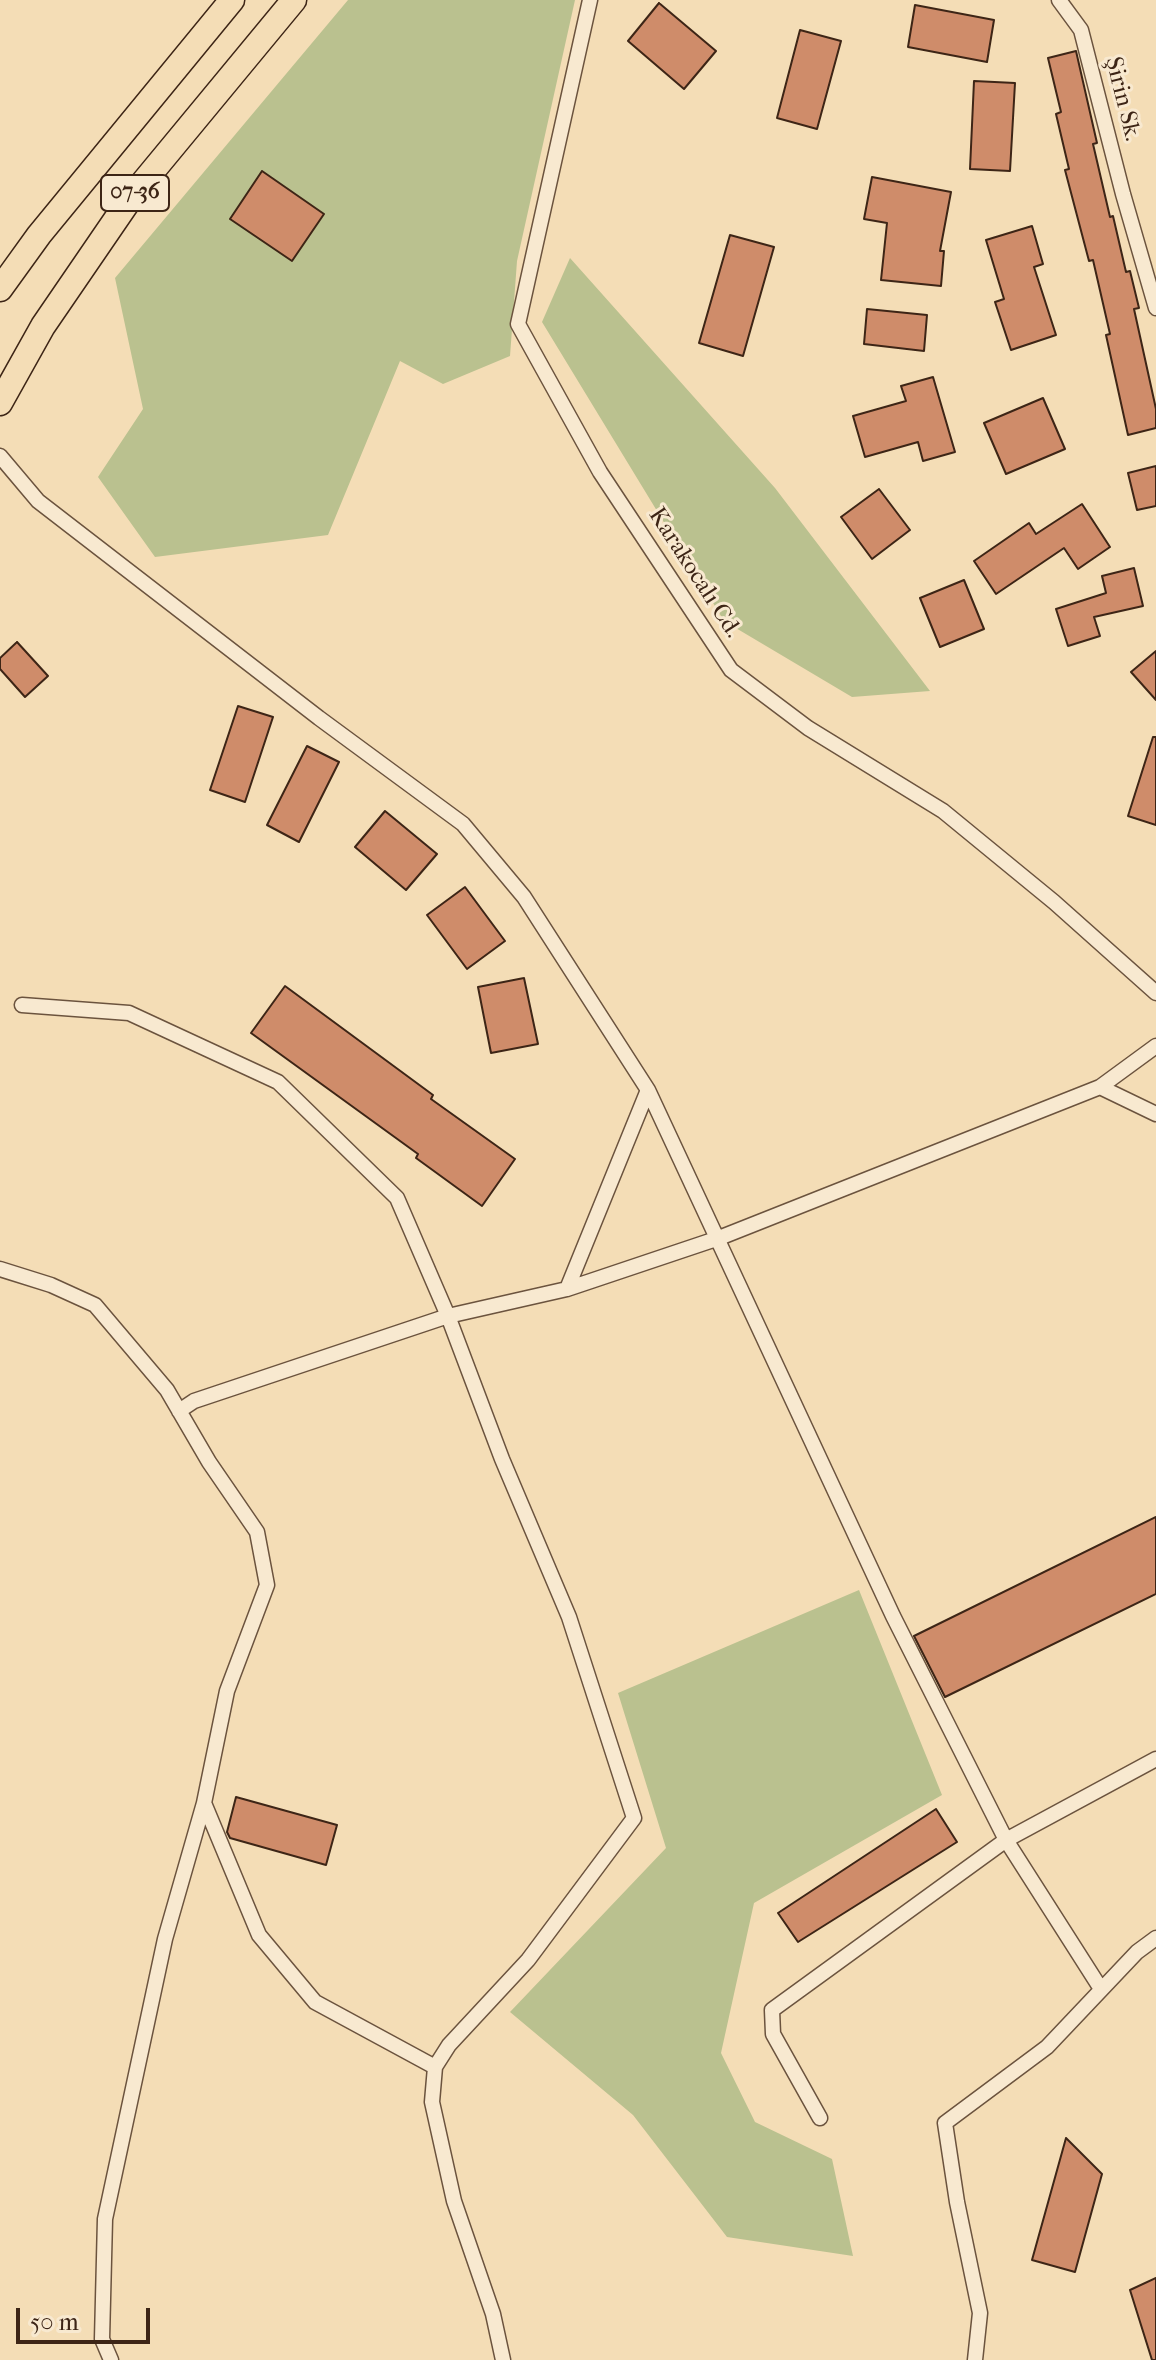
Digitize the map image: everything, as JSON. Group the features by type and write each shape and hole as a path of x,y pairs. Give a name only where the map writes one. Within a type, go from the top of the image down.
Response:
{"highway":[{"name":"07-36","path":"0,289 39,235 232,0"},
{"name":"07-36","path":"0,403 43,326 132,196 294,0"}],"street":[{"name":"Karakocalı Cd.","path":"590,0 518,324 600,472 731,670 808,728 943,811 1054,902 1156,993"},
{"name":"Şirin Sk.","path":"1059,0 1081,30 1156,308"},
{"path":"0,456 38,501 319,718 463,824 524,897 648,1090 893,1616 1006,1840 1101,1989"},
{"path":"22,1005 129,1013 278,1082 397,1198 569,1617 634,1818 528,1960 449,2045 435,2067 432,2102 454,2201 493,2314 503,2360"},
{"path":"179,1411 194,1401 448,1316 567,1289 719,1238 1100,1087 1156,1046"},
{"path":"1100,1087 1156,1114"},
{"path":"567,1289 648,1090"},
{"path":"0,1269 51,1285 95,1305 167,1390 209,1462 257,1532 267,1585 227,1691 204,1803 165,1939 105,2219 102,2339 111,2360"},
{"path":"820,2118 773,2034 772,2010 1006,1840 1156,1759"},
{"path":"204,1803 259,1935 315,2002 435,2067"},
{"path":"975,2360 980,2313 957,2202 945,2123 1047,2047 1137,1952 1156,1938"}],"green space":[{"path":"348,0 575,0 517,261 510,356 443,384 400,361 328,535 155,557 98,477 143,409 115,278"},
{"path":"570,258 775,488 930,691 852,697 724,621 542,322"},
{"path":"859,1590 942,1795 754,1903 721,2053 755,2122 832,2159 853,2256 727,2237 633,2115 510,2012 666,1848 618,1693"}],"building":[{"path":"659,3 716,51 684,89 628,41"},
{"path":"915,5 994,20 987,62 908,47"},
{"path":"800,30 841,41 817,129 777,118"},
{"path":"1076,51 1110,217 1113,216 1126,272 1130,271 1139,308 1134,309 1156,409 1156,428 1128,435 1093,260 1089,261 1065,170 1069,169 1056,114 1061,112 1048,58"},
{"path":"974,81 1015,83 1010,171 970,169"},
{"path":"262,171 324,214 292,261 230,219"},
{"path":"872,177 951,192 940,251 944,251 941,286 881,280 887,223 864,219"},
{"path":"1032,226 1043,264 1034,267 1056,335 1011,350 995,302 1004,299 986,240"},
{"path":"730,235 774,247 743,356 699,343"},
{"path":"867,309 927,315 924,351 864,344"},
{"path":"933,377 955,452 923,461 918,442 865,457 853,416 906,401 901,386"},
{"path":"1043,398 1065,449 1006,474 984,423"},
{"path":"1156,466 1156,506 1137,510 1128,473"},
{"path":"879,489 910,530 872,559 841,517"},
{"path":"1082,504 1110,547 1078,569 1064,548 996,594 974,561 1029,523 1036,534"},
{"path":"1134,568 1143,606 1094,617 1100,636 1068,646 1056,609 1106,593 1102,576"},
{"path":"964,580 984,629 940,647 920,598"},
{"path":"17,642 48,676 25,697 0,669 0,658"},
{"path":"1156,651 1156,700 1131,672"},
{"path":"238,706 273,717 245,802 210,790"},
{"path":"1153,737 1156,737 1156,825 1128,816"},
{"path":"307,746 339,762 299,842 267,825"},
{"path":"385,811 437,854 406,890 355,847"},
{"path":"465,887 505,941 467,969 427,915"},
{"path":"524,978 538,1044 491,1053 478,987"},
{"path":"285,986 433,1095 431,1099 515,1159 482,1206 416,1158 418,1154 251,1033"},
{"path":"1156,1517 1156,1594 945,1697 914,1636"},
{"path":"236,1797 337,1825 326,1865 230,1838 227,1832"},
{"path":"936,1809 957,1842 798,1942 778,1913"},
{"path":"1066,2138 1102,2174 1075,2272 1032,2260"},
{"path":"1156,2278 1156,2360 1152,2360 1130,2290"}]}
